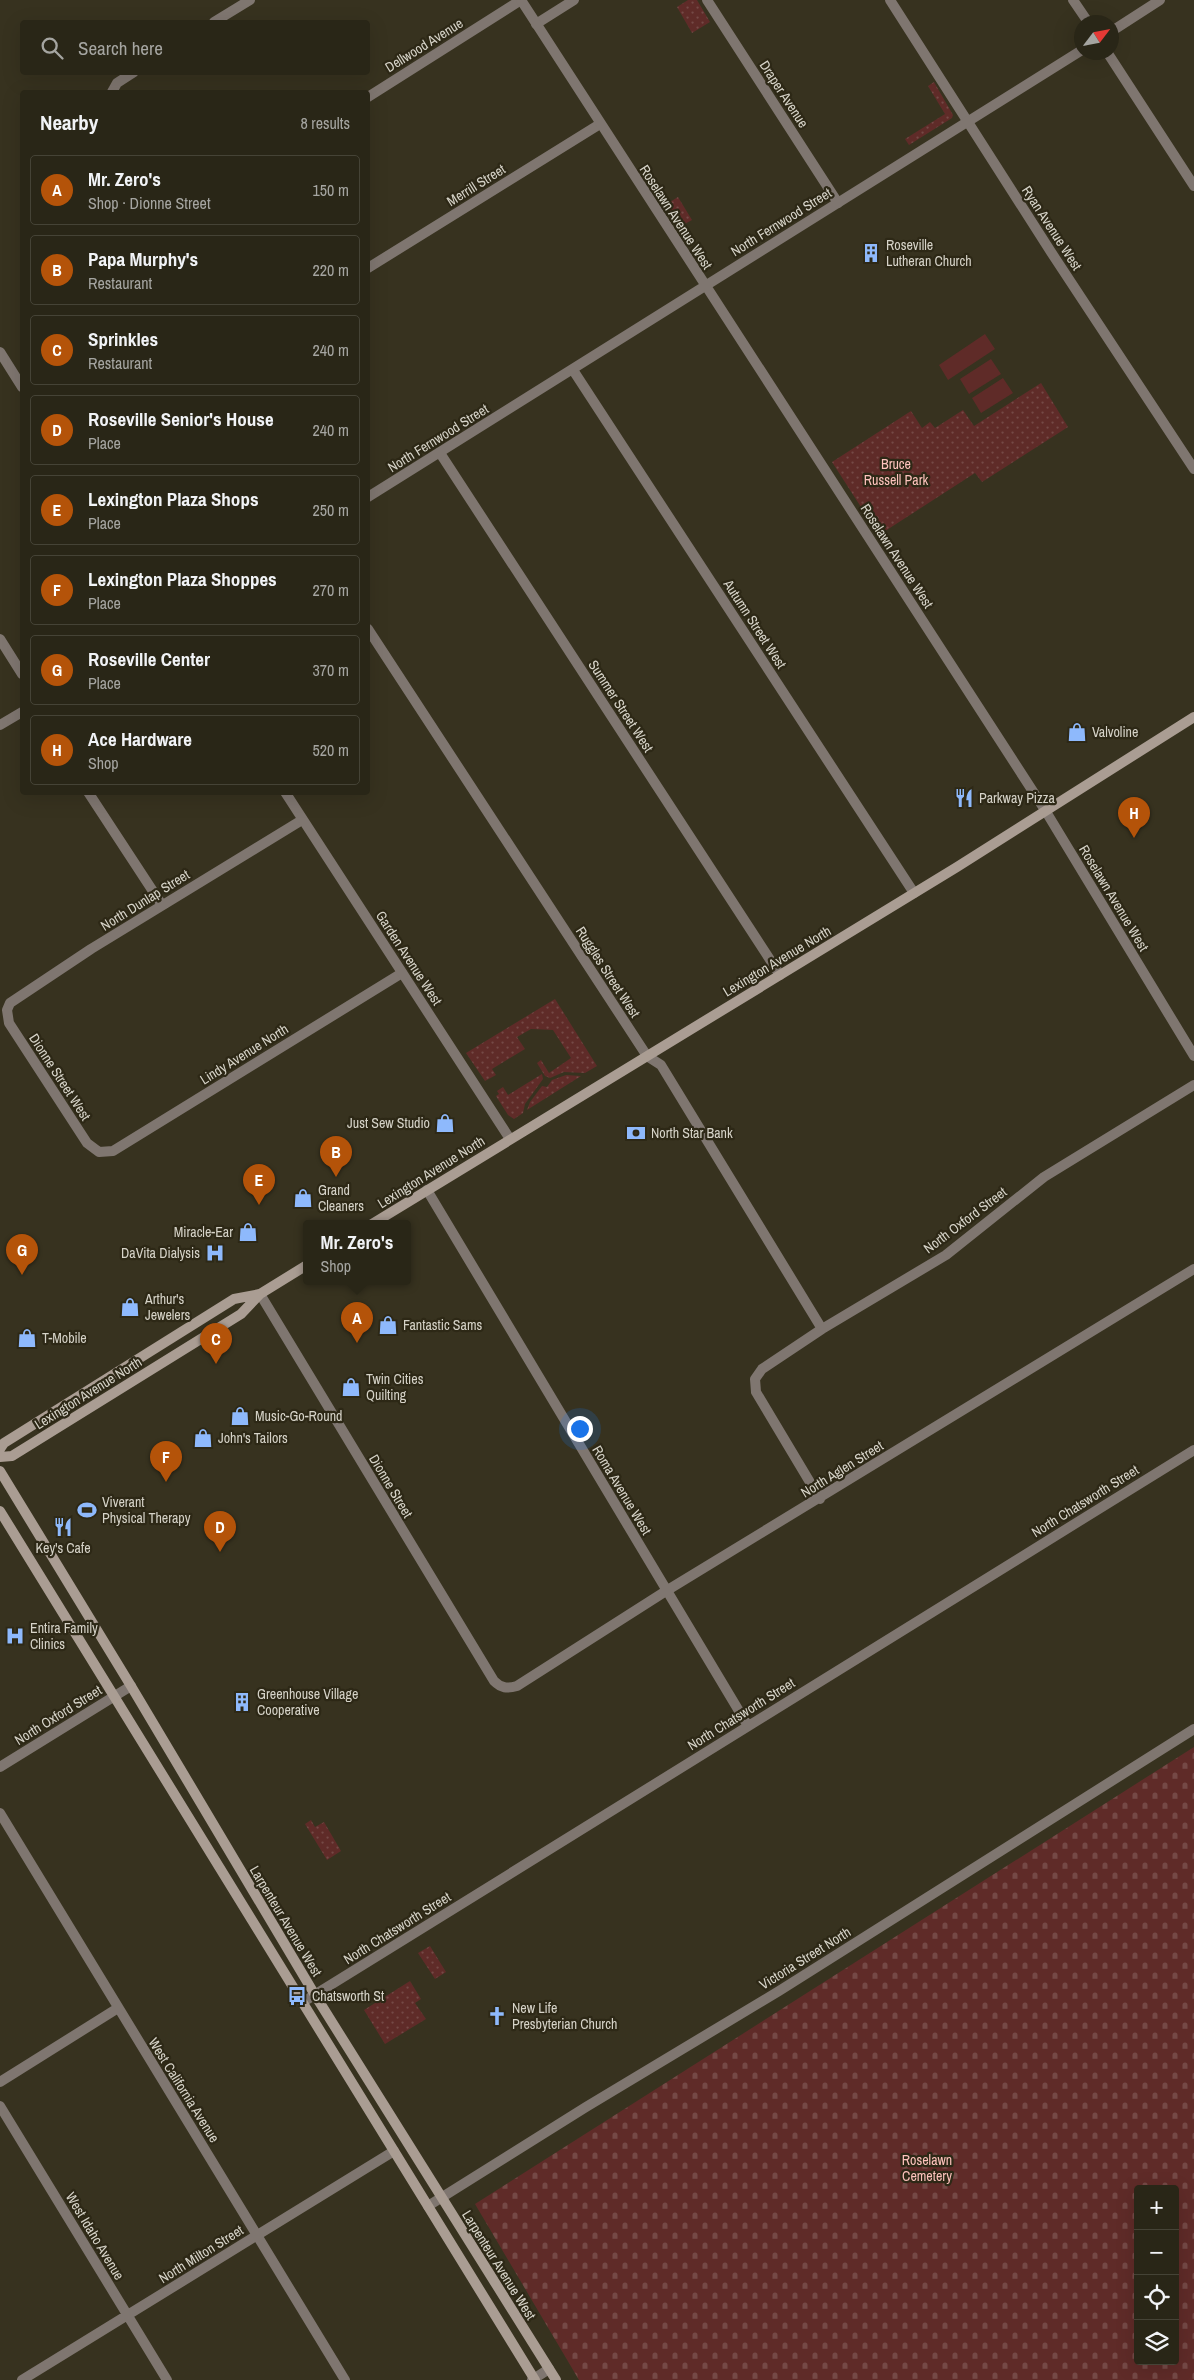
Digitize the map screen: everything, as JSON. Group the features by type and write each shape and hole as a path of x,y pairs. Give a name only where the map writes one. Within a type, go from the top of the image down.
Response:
{"main road":[{"name":"Lexington Avenue North","path":"378,1220 914,893 1194,717"},
{"name":"Lexington Avenue North","path":"0,1457 12,1456 241,1314 260,1294 303,1267"},
{"name":"Lexington Avenue North","path":"0,1449 4,1443 234,1299 260,1294"},
{"name":"Larpenteur Avenue West","path":"0,1471 131,1686 315,1996 556,2380"},
{"name":"Larpenteur Avenue West","path":"0,1511 534,2380"}],"street":[{"path":"217,20 250,0"},
{"name":"Roselawn Avenue West","path":"521,0 1045,810 1194,1056"},
{"name":"Dellwood Avenue","path":"370,95 521,0"},
{"path":"536,24 574,0"},
{"name":"Draper Avenue","path":"707,0 838,203"},
{"name":"Ryan Avenue West","path":"890,0 967,122 1194,469"},
{"path":"1073,0 1083,15"},
{"path":"1119,26 1160,0"},
{"name":"North Fernwood Street","path":"370,496 1074,55"},
{"path":"1112,60 1194,186"},
{"path":"113,90 117,83 129,75"},
{"name":"Merrill Street","path":"370,267 600,124"},
{"path":"0,352 20,384"},
{"name":"Autumn Street West","path":"573,370 914,893"},
{"name":"Summer Street West","path":"440,453 780,975"},
{"name":"Ruggles Street West","path":"370,632 647,1056 661,1065 822,1329"},
{"path":"0,639 20,671"},
{"path":"0,725 20,713"},
{"path":"90,795 162,905"},
{"name":"Garden Avenue West","path":"287,795 510,1139"},
{"name":"North Dunlap Street","path":"7,1010 17,997 162,905 302,820"},
{"name":"Lindy Avenue North","path":"99,1152 113,1151 402,973"},
{"name":"Dionne Street West","path":"7,1010 9,1023 87,1144 99,1152"},
{"name":"North Oxford Street","path":"820,1499 756,1392 755,1380 762,1368 822,1329 946,1255 1044,1177 1194,1085"},
{"name":"Roma Avenue West","path":"427,1190 748,1726"},
{"name":"North Aglen Street","path":"503,1687 517,1686 666,1591 820,1499 1194,1269"},
{"name":"Dionne Street","path":"260,1294 494,1681 503,1687"},
{"name":"North Chatsworth Street","path":"303,2002 1194,1450"},
{"name":"North Oxford Street","path":"0,1768 131,1686"},
{"name":"Victoria Street North","path":"428,2206 586,2106 779,1991 1194,1729"},
{"name":"West California Avenue","path":"0,1813 345,2380"},
{"path":"0,2082 118,2008"},
{"name":"West Idaho Avenue","path":"0,2106 167,2380"},
{"name":"North Milton Street","path":"22,2380 394,2151"},
{"path":"534,2380 549,2369"}],"green space":[{"path":"688,0 697,0 710,22 692,33 677,7"},
{"path":"934,82 953,115 952,118 909,145 905,139 945,114 928,86"},
{"path":"678,197 692,220 679,227 665,205"},
{"path":"985,334 995,349 948,380 939,365"},
{"path":"991,359 1001,374 969,394 960,379"},
{"path":"1003,378 1013,393 981,413 972,398"},
{"name":"Bruce Russell Park","path":"1041,383 1068,427 982,482 975,473 879,535 832,462 911,411 922,428 930,422 935,428 963,410 974,426"},
{"path":"555,999 597,1066 585,1073 564,1072 550,1078 545,1076 537,1063 541,1060 549,1073 571,1058 553,1030 531,1029 517,1037 525,1049 492,1069 496,1075 485,1081 466,1053"},
{"path":"542,1074 543,1079 525,1104 523,1113 514,1119 508,1115 496,1096 499,1094 497,1091 503,1087 508,1095"},
{"path":"566,1075 581,1076 527,1110 530,1102 542,1086 547,1087 552,1080"},
{"name":"Roselawn Cemetery","path":"1194,1747 1194,2380 579,2380 475,2204"},
{"path":"311,1820 315,1827 324,1822 341,1851 327,1860 305,1824"},
{"path":"430,1946 446,1972 435,1979 418,1953"},
{"path":"410,1981 421,1999 415,2003 426,2019 385,2044 364,2010"}],"place":[{"name":"Roseville Lutheran Church","path":"871,253"},
{"name":"Valvoline","path":"1077,732"},
{"name":"Parkway Pizza","path":"964,798"},
{"name":"Ace Hardware","path":"1134,838"},
{"name":"Just Sew Studio","path":"445,1123"},
{"name":"North Star Bank","path":"636,1133"},
{"name":"Papa Murphy's","path":"336,1177"},
{"name":"Grand Cleaners","path":"303,1198"},
{"name":"Lexington Plaza Shops","path":"259,1205"},
{"name":"Miracle-Ear","path":"248,1232"},
{"name":"DaVita Dialysis","path":"215,1253"},
{"name":"Roseville Center","path":"22,1275"},
{"name":"Arthur's Jewelers","path":"130,1307"},
{"name":"Fantastic Sams","path":"388,1325"},
{"name":"T-Mobile","path":"27,1338"},
{"name":"Mr. Zero's","path":"357,1343"},
{"name":"Sprinkles","path":"216,1364"},
{"name":"Twin Cities Quilting","path":"351,1387"},
{"name":"Music-Go-Round","path":"240,1416"},
{"name":"John's Tailors","path":"203,1438"},
{"name":"Lexington Plaza Shoppes","path":"166,1482"},
{"name":"Viverant Physical Therapy","path":"87,1510"},
{"name":"Key's Cafe","path":"63,1527"},
{"name":"Roseville Senior's House","path":"220,1552"},
{"name":"Entira Family Clinics","path":"15,1636"},
{"name":"Greenhouse Village Cooperative","path":"242,1702"},
{"name":"Chatsworth St","path":"297,1996"},
{"name":"New Life Presbyterian Church","path":"497,2016"}]}
